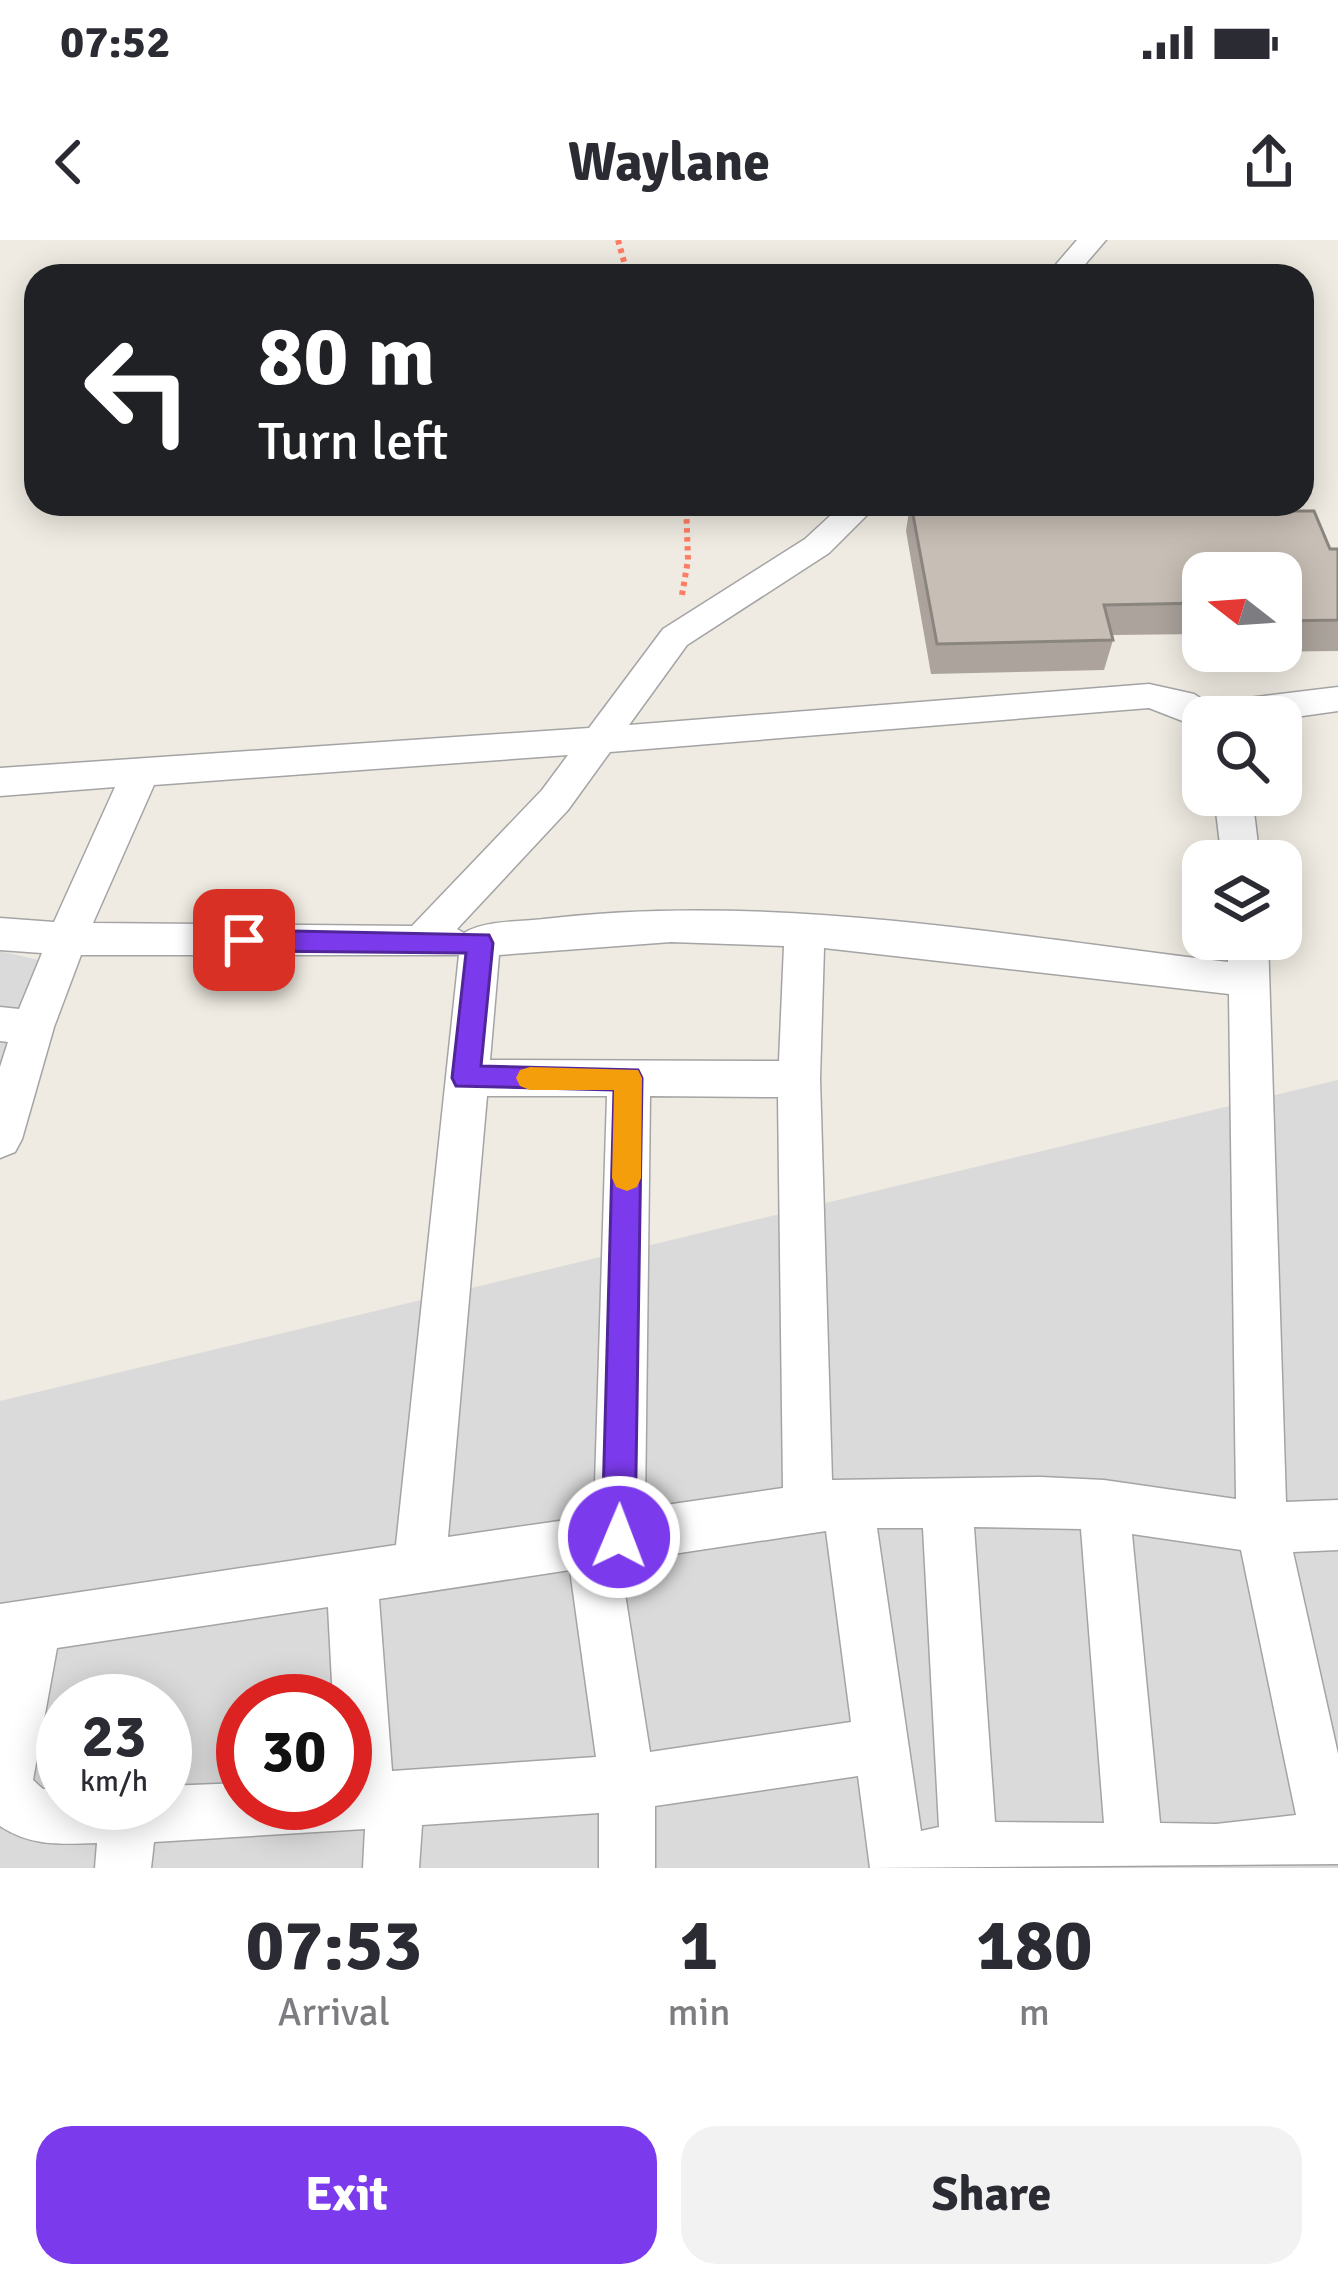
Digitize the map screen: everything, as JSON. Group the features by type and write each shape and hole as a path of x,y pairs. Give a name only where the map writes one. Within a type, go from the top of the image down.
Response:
{"street":[{"path":"1071,264 1092,240"},
{"path":"421,942 555,800 675,638 817,546 849,516"},
{"path":"0,782 599,741 1150,696 1182,704"},
{"path":"1302,704 1338,699"},
{"path":"0,1138 16,1026 68,939 97,862 141,773"},
{"path":"0,934 68,939 480,943 554,930 805,932 1182,956"},
{"path":"805,932 799,1079 828,1506 879,1744 898,1866 969,1850 1051,1859 1134,1850 1217,1860 1333,1839 1262,1528 1250,960"},
{"path":"420,1565 480,943"},
{"path":"466,1078 799,1079"},
{"path":"627,1868 627,1783 605,1539 628,1078"},
{"path":"216,1826 125,1841 41,1817 11,1801 5,1777 18,1626 828,1506 947,1500 1104,1505 1262,1528 1338,1525"},
{"path":"947,1500 969,1850"},
{"path":"1104,1505 1134,1850"},
{"path":"352,1576 355,1674"},
{"path":"372,1800 627,1783 879,1744"},
{"path":"372,1827 391,1868"}],"path":[{"path":"675,638 688,560 686,516"}],"shaded area":[{"path":"0,951 47,962 0,1095"},
{"path":"1338,1080 1338,1868 0,1868 0,1401"}],"building":[{"path":"1314,511 1330,549 1338,549 1338,620 1302,621 1302,552 1182,552 1182,603 1104,605 1113,640 937,644 913,516 1314,516"}],"slow traffic":[{"path":"530,1078 628,1078 627,1178"}],"route":[{"path":"244,940 480,943 466,1078 628,1078 619,1537"}]}
